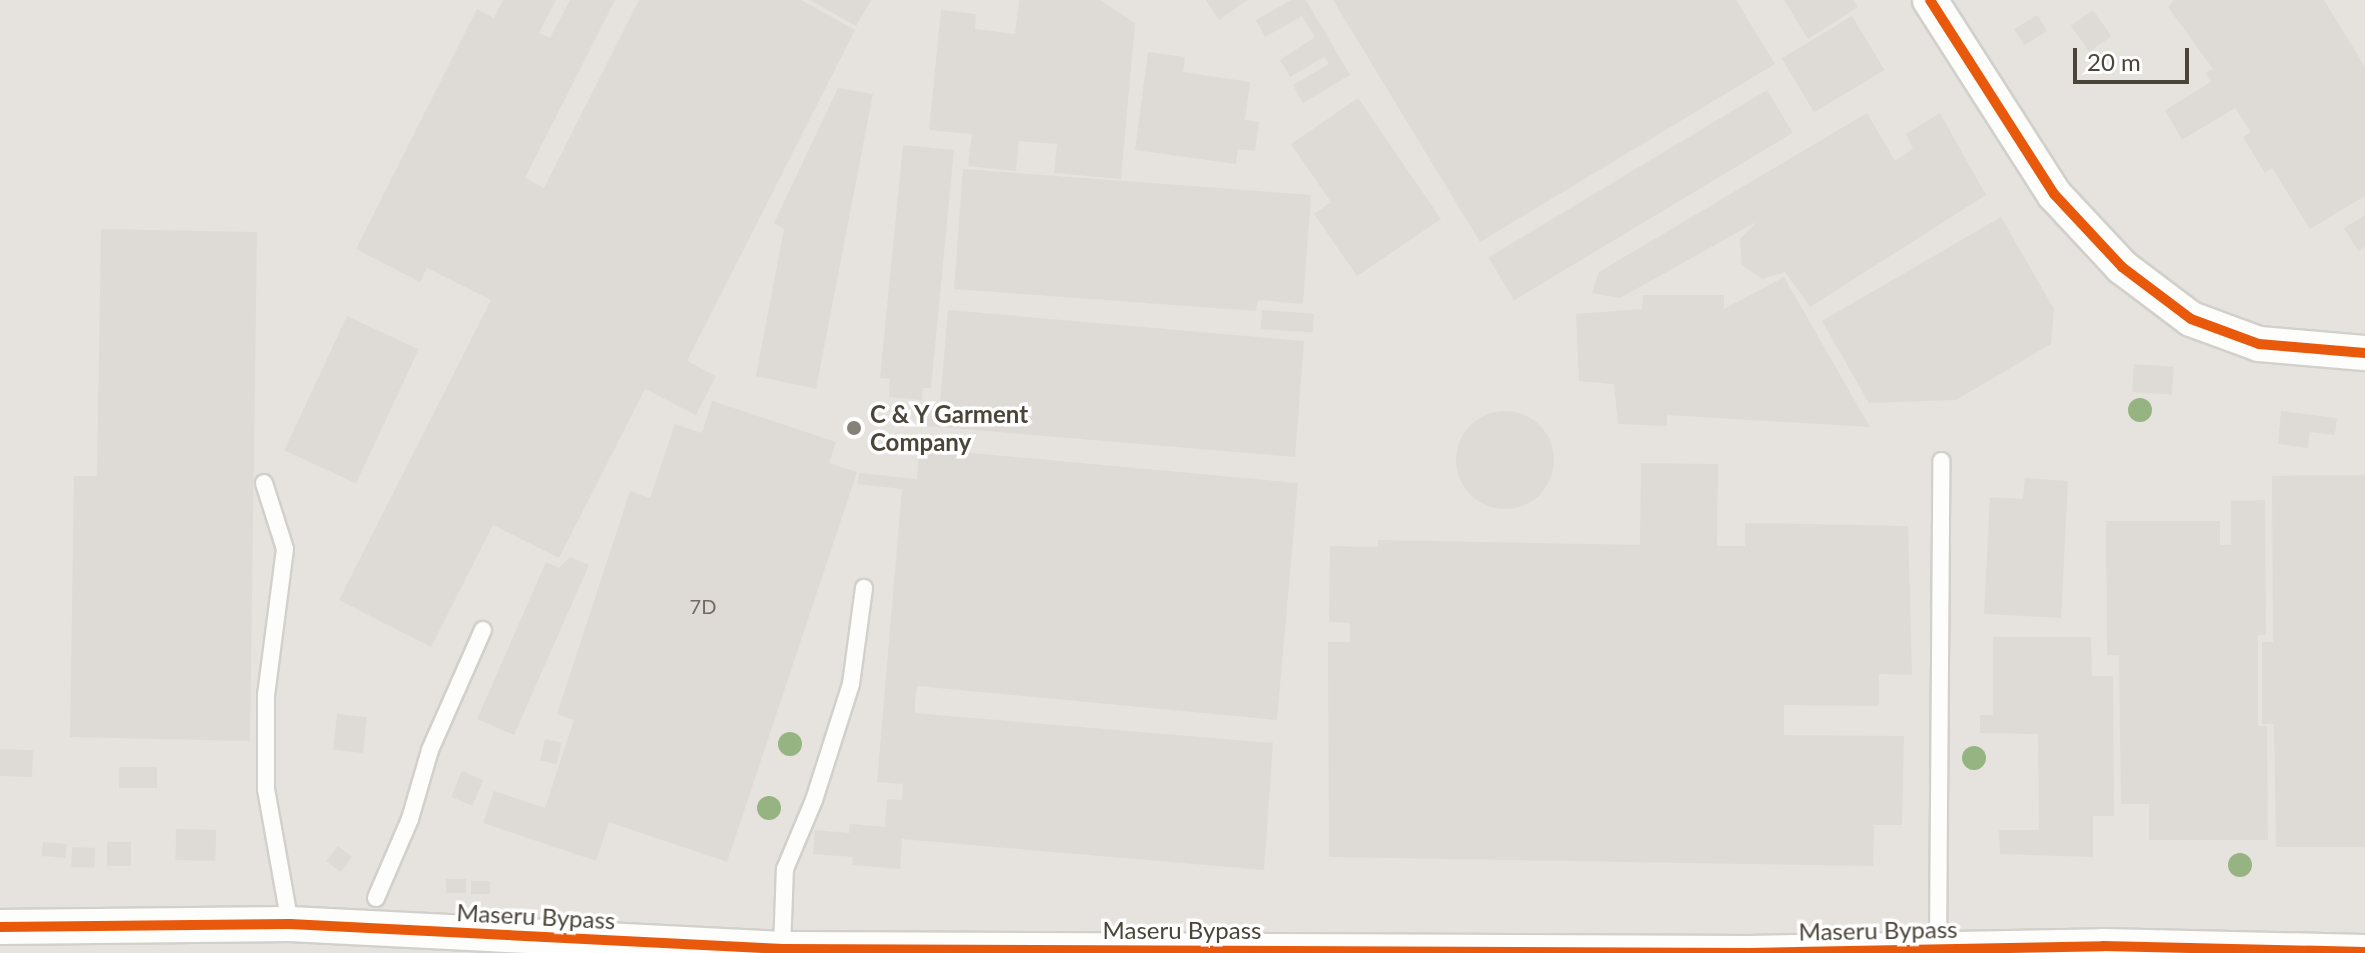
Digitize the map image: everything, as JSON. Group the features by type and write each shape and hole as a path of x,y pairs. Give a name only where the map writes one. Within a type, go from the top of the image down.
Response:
{"street":[{"path":"1930,0 2054,194 2122,267 2191,319 2259,344 2365,353"},
{"name":"Maseru Bypass","path":"0,927 290,924 782,949 1938,949 2103,946 2365,952"}],"lane":[{"path":"1938,949 1941,461"},
{"path":"264,483 285,549 266,695 266,789 290,924"},
{"path":"782,949 785,869 814,800 851,684 864,588"},
{"path":"376,898 410,819 430,750 483,630"}],"shaded area":[{"path":"0,0 2365,0 2365,953 0,953"}],"building":[{"path":"503,0 556,0 539,33 550,38 570,0 615,0 525,178 544,188 639,0 801,0 855,30 687,361 716,376 696,415 645,389 559,558 493,525 431,647 339,600 491,300 427,268 420,282 356,249 477,9 494,18"},
{"path":"810,0 871,0 856,26"},
{"path":"1019,0 1100,0 1135,23 1121,179 1054,173 1057,144 1019,141 1016,171 968,166 972,134 929,130 941,10 976,14 975,29 1015,34"},
{"path":"1206,0 1247,0 1219,20"},
{"path":"1291,0 1306,0 1350,75 1303,103 1293,85 1329,64 1324,57 1290,77 1280,60 1315,37 1302,16 1265,37 1256,20"},
{"path":"1333,0 1736,0 1775,64 1480,242"},
{"path":"1784,0 1853,0 1858,7 1808,39"},
{"path":"2174,0 2324,0 2365,67 2365,196 2310,229 2272,168 2265,173 2243,137 2251,132 2235,108 2182,140 2165,110 2211,82 2205,73 2213,69 2168,7"},
{"path":"2093,10 2111,36 2089,52 2071,25"},
{"path":"2037,15 2047,31 2024,45 2014,29"},
{"path":"1852,16 1884,70 1814,112 1782,58"},
{"path":"1148,52 1185,57 1183,72 1250,82 1245,120 1259,122 1255,151 1238,149 1236,164 1135,150"},
{"path":"838,88 873,94 816,389 756,376 784,229 774,223"},
{"path":"1767,90 1793,133 1514,300 1488,257"},
{"path":"1358,98 1441,219 1357,276 1314,214 1331,202 1291,144"},
{"path":"1867,113 1895,161 1913,149 1906,134 1940,113 1986,195 1810,307 1785,272 1762,279 1742,265 1740,239 1756,222 1620,298 1592,293 1599,272"},
{"path":"903,145 954,150 931,388 923,388 922,400 889,397 890,379 880,378"},
{"path":"963,169 1311,195 1303,304 1258,300 1256,311 954,289"},
{"path":"2365,215 2365,246 2358,251 2344,228"},
{"path":"2001,217 2054,309 2051,344 1956,400 1869,403 1822,321"},
{"path":"101,229 257,232 250,741 70,737 74,476 97,476"},
{"path":"1784,277 1870,427 1667,415 1667,426 1618,424 1614,384 1579,381 1576,314 1642,309 1643,295 1724,295 1724,309"},
{"path":"948,310 1304,341 1295,457 925,426 927,403 940,404"},
{"path":"1262,310 1314,314 1313,333 1261,329"},
{"path":"347,316 419,349 356,484 284,450"},
{"path":"2134,364 2174,367 2172,395 2132,392"},
{"path":"712,401 836,442 829,463 857,472 727,862 609,822 596,861 483,823 494,791 545,808 574,720 557,714 630,491 650,498 675,424 702,433"},
{"path":"1505,411 1524,415 1540,425 1550,441 1554,460 1550,479 1540,495 1524,505 1505,509 1486,505 1470,495 1460,479 1456,460 1460,441 1470,425 1486,415"},
{"path":"2281,411 2337,418 2335,435 2310,432 2308,448 2278,444"},
{"path":"919,448 1298,483 1277,720 917,686 915,701 915,713 1273,743 1264,870 902,839 900,869 852,865 853,857 813,854 815,830 849,833 850,824 885,827 887,799 902,800 903,784 877,782 902,489 858,484 859,473 917,479"},
{"path":"1641,463 1718,464 1717,546 1745,546 1745,523 1908,526 1912,675 1879,674 1879,706 1784,705 1784,735 1904,736 1902,825 1874,825 1873,866 1329,857 1328,642 1350,642 1350,623 1329,622 1330,546 1378,547 1378,540 1640,545"},
{"path":"2365,475 2365,847 2276,847 2274,724 2262,724 2262,642 2273,642 2272,476"},
{"path":"2025,478 2068,481 2061,618 1984,614 1990,497 2023,499"},
{"path":"2265,500 2266,635 2258,635 2258,726 2267,726 2268,840 2149,840 2149,804 2121,804 2119,655 2107,655 2106,521 2220,521 2220,545 2231,545 2231,501"},
{"path":"570,557 589,565 514,735 477,719 546,562 559,568"},
{"path":"1993,637 2091,637 2092,676 2113,676 2114,816 2093,816 2093,857 2000,854 1999,830 2039,830 2038,734 1980,733 1980,715 1993,715"},
{"path":"337,714 367,717 363,753 333,750"},
{"path":"545,739 562,743 557,764 540,760"},
{"path":"0,749 33,750 32,777 0,776"},
{"path":"119,767 157,767 157,788 119,788"},
{"path":"462,771 483,780 472,806 451,797"},
{"path":"176,829 216,830 215,861 175,860"},
{"path":"43,842 67,844 66,858 42,856"},
{"path":"107,842 131,842 131,866 107,866"},
{"path":"338,846 352,857 340,872 326,861"},
{"path":"72,847 95,848 94,868 71,867"},
{"path":"446,879 466,879 466,893 446,893"},
{"path":"471,881 490,881 490,894 471,894"}],"cycle path":[{"path":"1930,0 2054,194 2122,267 2191,319 2259,344 2365,353"},
{"path":"0,927 290,924 782,949 1749,953 2103,946 2365,952"}],"place":[{"name":"C & Y Garment Company","path":"854,428"}]}
